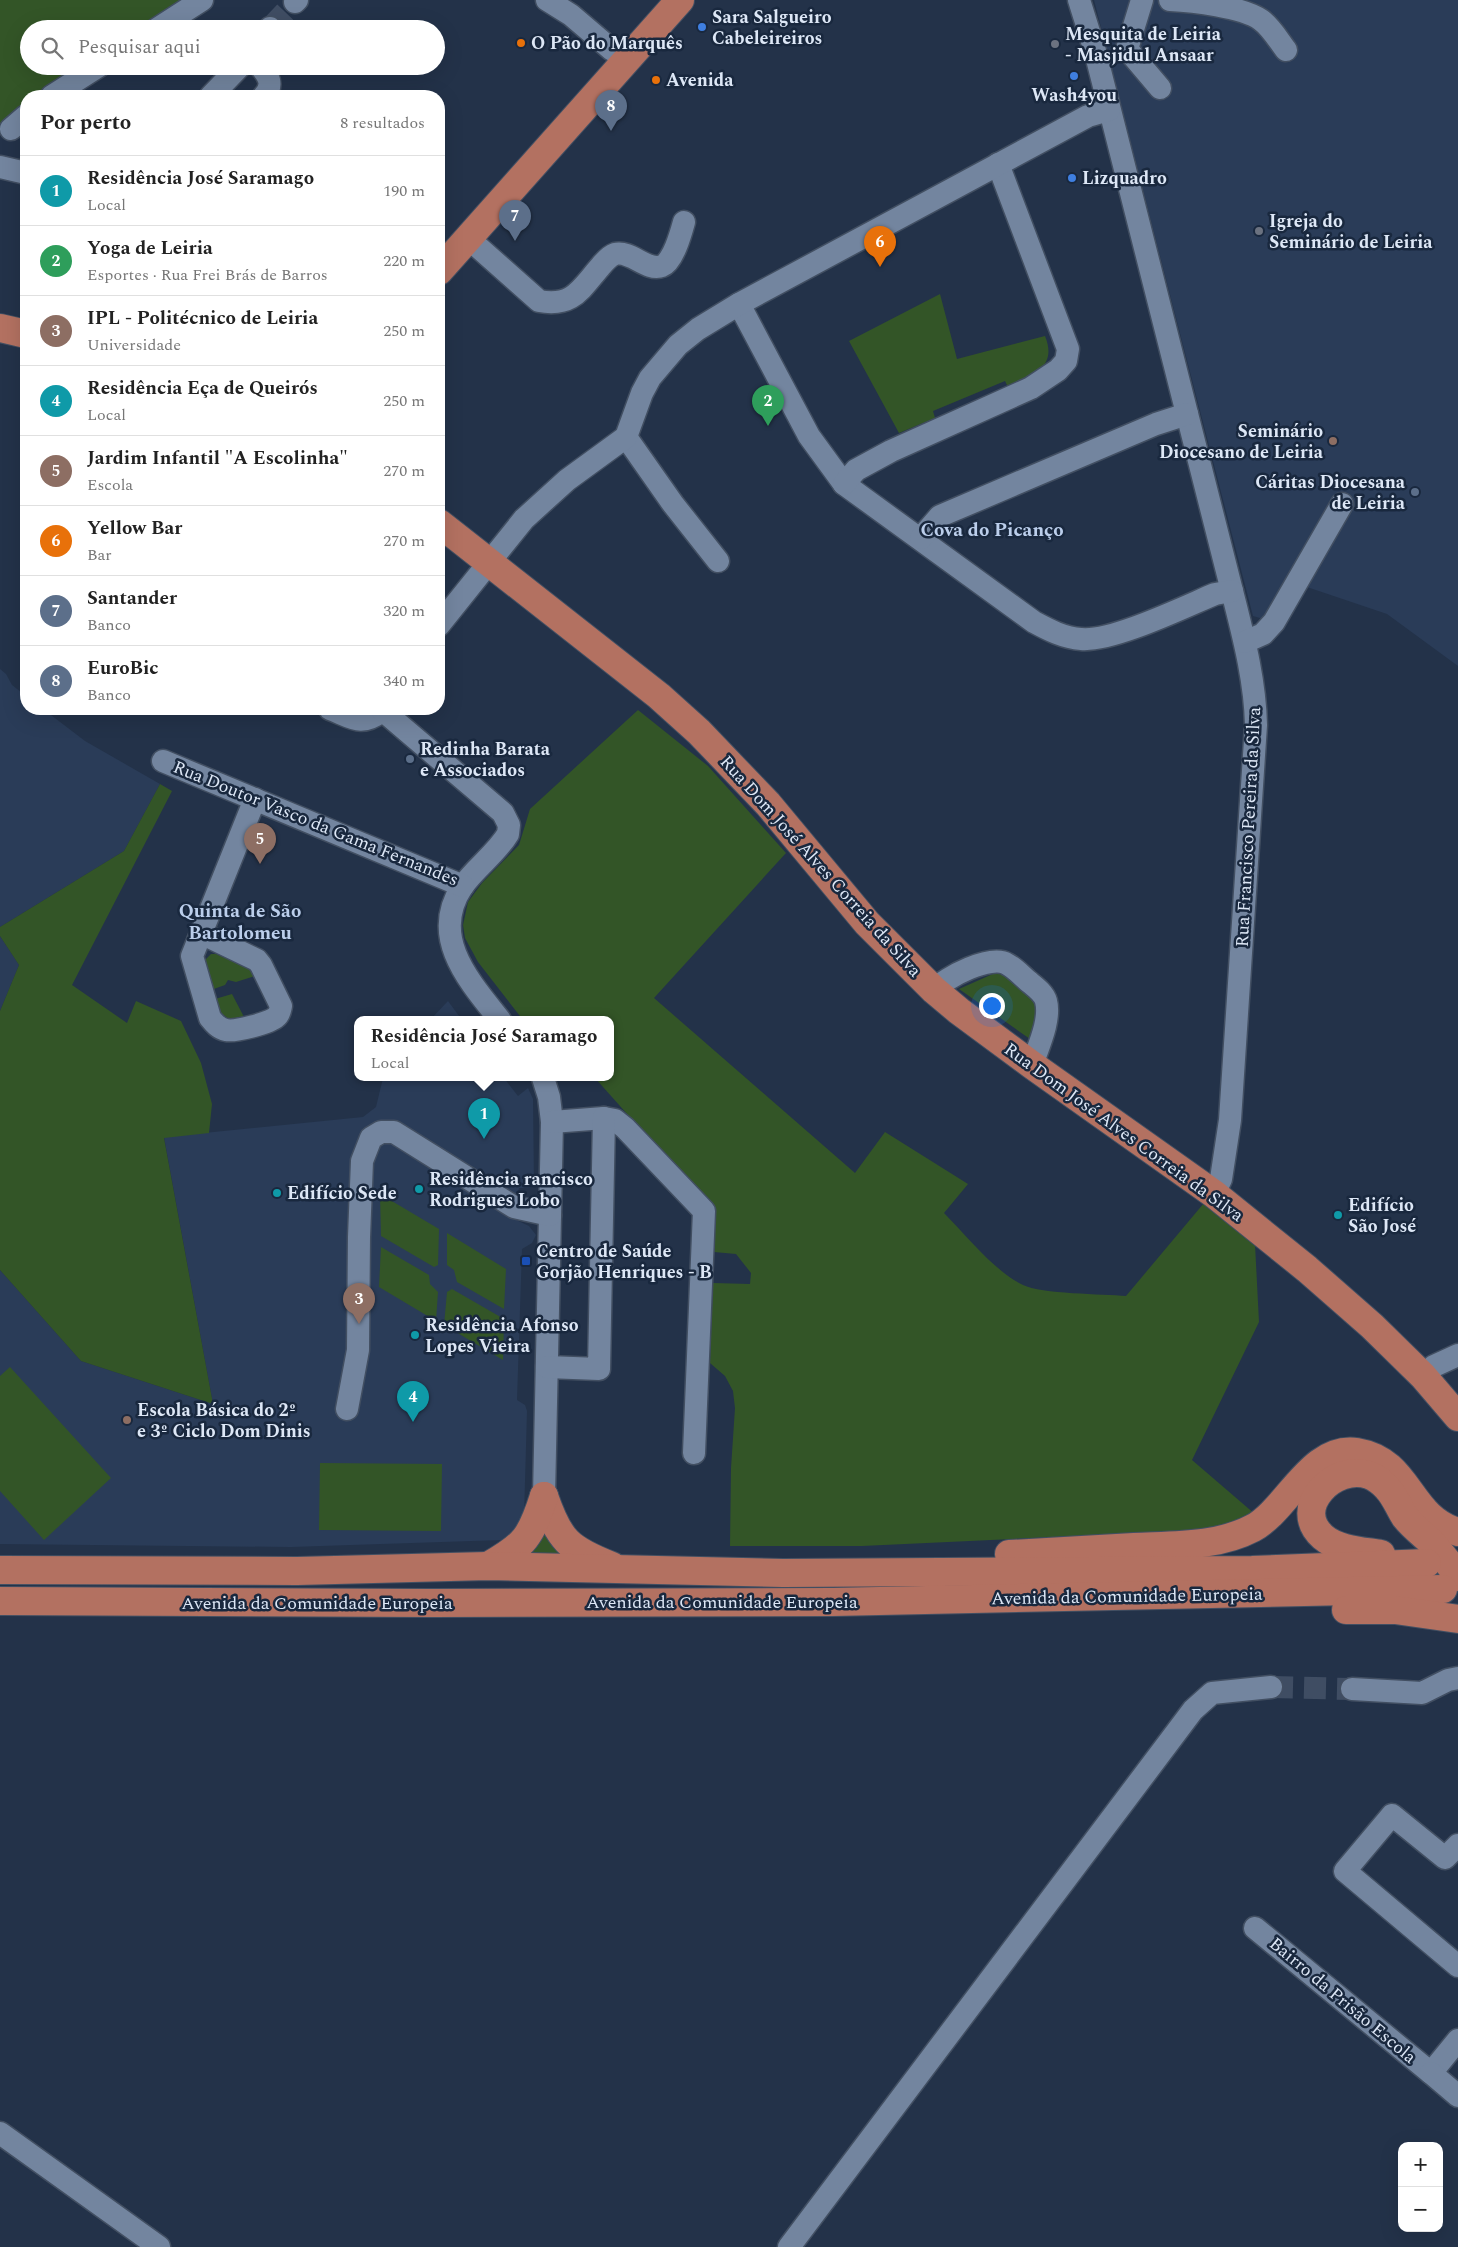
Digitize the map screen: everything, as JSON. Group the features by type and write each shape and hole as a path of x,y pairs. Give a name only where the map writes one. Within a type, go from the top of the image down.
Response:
{"main road":[{"path":"445,240 656,0"},
{"path":"445,264 680,0"},
{"path":"0,328 20,333"},
{"name":"Rua Dom José Alves Correia da Silva","path":"445,528 659,696 699,732 768,804 867,922 934,990 959,1012 1214,1194 1307,1269 1372,1326 1423,1376 1458,1417"},
{"path":"913,1572 960,1557 1202,1543 1220,1540 1253,1528 1267,1520 1308,1472 1323,1461 1338,1454 1354,1452 1367,1454 1383,1461 1396,1472 1426,1514 1442,1526 1458,1532"},
{"name":"Avenida da Comunidade Europeia","path":"0,1570 297,1571 488,1566 625,1571 783,1573 1252,1570 1427,1563 1348,1548 1330,1542 1324,1537 1315,1525 1312,1509 1314,1500 1325,1484 1352,1472 1370,1475 1388,1488 1405,1516 1430,1542 1451,1583 833,1602 0,1601"},
{"path":"488,1566 515,1550 528,1536 535,1525 544,1496"},
{"path":"544,1496 553,1522 567,1542 581,1552 625,1571"},
{"path":"833,1602 881,1611 933,1613 1395,1610 1458,1620"}],"street":[{"path":"172,20 202,0"},
{"path":"547,0 567,7 612,50"},
{"name":"Rua Francisco Pereira da Silva","path":"1079,0 1095,51 1232,590 1255,703 1255,735 1230,1120 1221,1179 1214,1194"},
{"path":"1142,0 1127,48 1160,88"},
{"path":"1170,0 1187,1 1234,10 1261,20 1286,50"},
{"path":"61,90 85,75"},
{"path":"217,90 231,75"},
{"path":"267,75 270,82 269,90"},
{"path":"445,617 524,519 546,498 626,437 642,393 650,378 678,345 698,329 739,304 1088,116 1109,110"},
{"path":"844,484 856,470 891,451 1031,388 1058,370 1066,361 1068,348 998,164"},
{"path":"0,167 20,172"},
{"path":"468,238 539,301 553,304 567,301 575,295 614,254 624,254 654,267 662,266 668,262 684,222"},
{"path":"739,304 809,436 844,484 921,538 1034,622 1052,631 1083,640 1116,634 1215,594 1232,590"},
{"path":"921,538 940,516 1156,424 1186,414"},
{"path":"626,437 673,504 718,561"},
{"path":"1244,642 1263,634 1274,622 1342,504"},
{"name":"Rua Doutor Vasco da Gama Fernandes","path":"347,715 364,721 372,719 376,715"},
{"name":"Rua Doutor Vasco da Gama Fernandes","path":"164,761 463,886 505,840 509,830 507,819 503,813 388,715"},
{"path":"201,933 257,960 280,1006 278,1016 237,1030 224,1030 216,1025 210,1018 192,956 201,933 255,799"},
{"path":"463,886 450,917 450,940 460,965 497,1016"},
{"path":"934,990 942,982 960,972 989,962 1006,963 1037,988 1046,1000 1046,1019 1032,1065"},
{"path":"544,1081 549,1097 552,1122 544,1496"},
{"path":"552,1122 604,1118 615,1120 704,1211 694,1453"},
{"path":"546,1367 599,1369 604,1118"},
{"path":"347,1409 358,1350 358,1237 362,1161 371,1138 381,1132 394,1132 514,1207 550,1215"},
{"path":"1423,1376 1434,1366 1458,1355"},
{"path":"1352,1689 1422,1693 1448,1680 1458,1678"},
{"path":"789,2247 1193,1710 1212,1693 1271,1687"},
{"path":"1458,1845 1445,1858 1392,1815 1345,1871 1458,1966"},
{"name":"Bairro da Prisão Escola","path":"1255,1928 1458,2096"},
{"name":"Bairro da Prisão Escola","path":"1431,2073 1458,2040"},
{"path":"0,2133 159,2247"}],"shaded area":[{"name":"Seminário Diocesano de Leiria","path":"1094,0 1458,0 1458,666 1387,614 1304,586 1274,622 1253,616"},
{"path":"0,669 6,674 12,685 20,691 20,715 51,715 85,741 160,784 124,851 0,927"},
{"path":"0,936 19,965 0,1011"},
{"path":"448,1001 459,1016 434,1016"},
{"path":"382,1081 506,1081 518,1096 528,1088 533,1099 534,1183 530,1188 519,1188 512,1218 529,1226 536,1235 532,1243 522,1249 517,1400 525,1405 527,1411 524,1517 511,1536 502,1540 291,1547 0,1544 0,1270 81,1361 213,1404 164,1137 363,1117 376,1107"}],"green space":[{"path":"0,0 189,0 157,20 20,20 20,75 70,75 46,90 20,90 20,112 0,133"},
{"path":"940,294 957,359 1045,336 1048,356 1045,363 1034,374 1008,387 1005,381 933,411 935,418 899,433 849,341"},
{"path":"638,710 708,766 786,853 654,998 855,1173 885,1132 968,1184 944,1213 991,1262 1012,1279 1023,1285 1043,1290 1126,1296 1204,1203 1255,1244 1259,1322 1192,1460 1256,1515 1213,1529 1184,1531 862,1546 730,1546 731,1468 735,1408 733,1391 725,1376 710,1363 713,1283 750,1284 751,1273 736,1254 714,1252 711,1208 598,1081 614,1081 614,1016 520,1016 478,962 465,938 463,925 468,902 482,883 519,845 530,809"},
{"path":"160,784 172,791 72,985 127,1023 136,1001 181,1021 201,1063 212,1104 209,1133 164,1138 213,1404 81,1361 0,1270 0,1011 19,965 0,936 0,927 124,851"},
{"path":"211,954 216,954 248,968 255,976 236,982 228,980 225,985 211,990 205,960"},
{"path":"995,973 1008,977 1024,990 1037,1005 1036,1019 1030,1039 959,989"},
{"path":"232,994 244,1017 230,1020 221,1013 215,999"},
{"path":"380,1194 439,1229 438,1265 434,1267 381,1236"},
{"path":"447,1233 506,1269 504,1309 457,1282 454,1270 447,1265"},
{"path":"381,1247 429,1275 430,1284 438,1292 436,1321 379,1287"},
{"path":"452,1289 504,1319 503,1360 444,1325 447,1292"},
{"path":"10,1367 111,1478 44,1540 0,1491 0,1376"},
{"path":"320,1463 442,1464 441,1531 319,1530"},
{"path":"540,1528 580,1558 515,1557"}],"tunnel":[{"path":"278,20 295,2"},
{"path":"1271,1687 1352,1689"}],"place":[{"name":"Sara Salgueiro Cabeleireiros","path":"702,27"},
{"name":"O Pão do Marquês","path":"521,43"},
{"name":"Mesquita de Leiria - Masjidul Ansaar","path":"1055,44"},
{"name":"Wash4you","path":"1074,76"},
{"name":"Avenida","path":"656,80"},
{"name":"EuroBic","path":"611,131"},
{"name":"Lizquadro","path":"1072,178"},
{"name":"Igreja do Seminário de Leiria","path":"1259,231"},
{"name":"Santander","path":"515,241"},
{"name":"Yellow Bar","path":"880,267"},
{"name":"Yoga de Leiria","path":"768,426"},
{"name":"Seminário Diocesano de Leiria","path":"1333,441"},
{"name":"Cáritas Diocesana de Leiria","path":"1415,492"},
{"name":"Redinha Barata e Associados","path":"410,759"},
{"name":"Jardim Infantil \"A Escolinha\"","path":"260,864"},
{"name":"Residência José Saramago","path":"484,1139"},
{"name":"Residência rancisco Rodrigues Lobo","path":"419,1189"},
{"name":"Edifício Sede","path":"277,1193"},
{"name":"Edifício São José","path":"1338,1215"},
{"name":"Centro de Saúde Gorjão Henriques - B","path":"526,1261"},
{"name":"IPL - Politécnico de Leiria","path":"359,1324"},
{"name":"Residência Afonso Lopes Vieira","path":"415,1335"},
{"name":"Escola Básica do 2º e 3º Ciclo Dom Dinis","path":"127,1420"},
{"name":"Residência Eça de Queirós","path":"413,1422"}],"district":[{"name":"Cova do Picanço","path":"992,529"},
{"name":"Quinta de São Bartolomeu","path":"240,921"}]}
